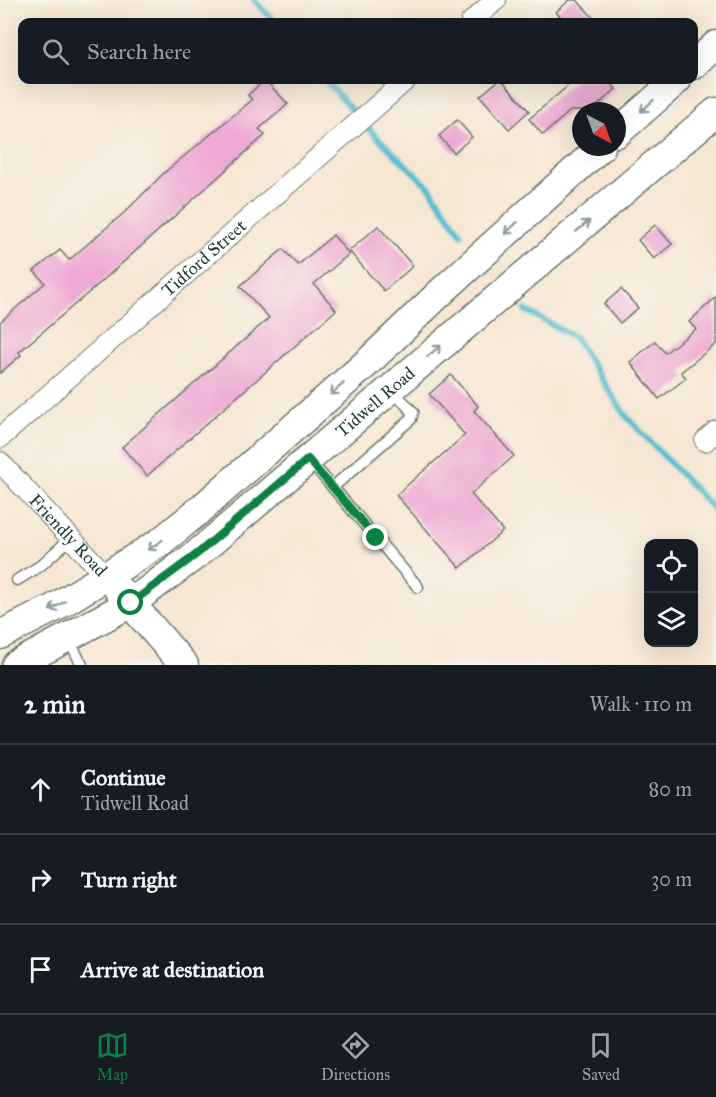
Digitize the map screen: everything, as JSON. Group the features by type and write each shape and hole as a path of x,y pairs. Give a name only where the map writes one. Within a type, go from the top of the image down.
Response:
{"main road":[{"path":"698,61 716,45"},
{"path":"626,125 672,84"},
{"name":"Tidwell Road","path":"16,665 131,603 197,554 389,388 716,112"},
{"name":"Tidwell Road","path":"0,635 54,609 159,543 193,516 367,363 592,156"},
{"path":"367,363 389,388"},
{"name":"Friendly Road","path":"106,576 184,665"}],"street":[{"path":"476,18 496,0"},
{"name":"Tidford Street","path":"0,438 401,84"},
{"name":"Friendly Road","path":"0,462 106,576"}],"lane":[{"path":"333,487 411,418 413,412 389,388"},
{"path":"308,459 418,587"},
{"path":"17,580 40,566 71,538"},
{"path":"68,638 82,665"}],"building":[{"path":"570,0 577,0 593,18 561,18 556,12"},
{"path":"260,84 269,84 288,104 259,129 265,135 100,283 19,352 21,355 0,373 0,322 45,283 34,271 60,250 69,260 126,211 165,172 252,100 248,95"},
{"path":"494,84 505,84 529,111 509,129 480,96"},
{"path":"570,84 612,84 616,89 601,102 572,102 572,111 543,135 529,119"},
{"path":"457,120 472,137 454,153 439,136"},
{"path":"655,225 672,244 654,259 638,240"},
{"path":"378,226 413,266 384,291 349,251"},
{"path":"333,235 349,254 314,284 336,310 147,476 122,447 269,318 240,286 283,249 298,265"},
{"path":"621,289 638,308 620,323 604,304"},
{"path":"716,297 716,344 681,372 686,378 659,399 630,362 655,341 665,353 696,329 689,322"},
{"path":"451,375 478,406 474,411 514,456 471,494 503,531 460,568 396,495 465,435 429,394"}],"waterway":[{"path":"254,0 271,18"},
{"path":"329,84 376,136 430,188 461,234"},
{"path":"525,310 574,337 626,416 716,512"}],"route":[{"path":"131,603 197,554 308,459 376,538"}]}
